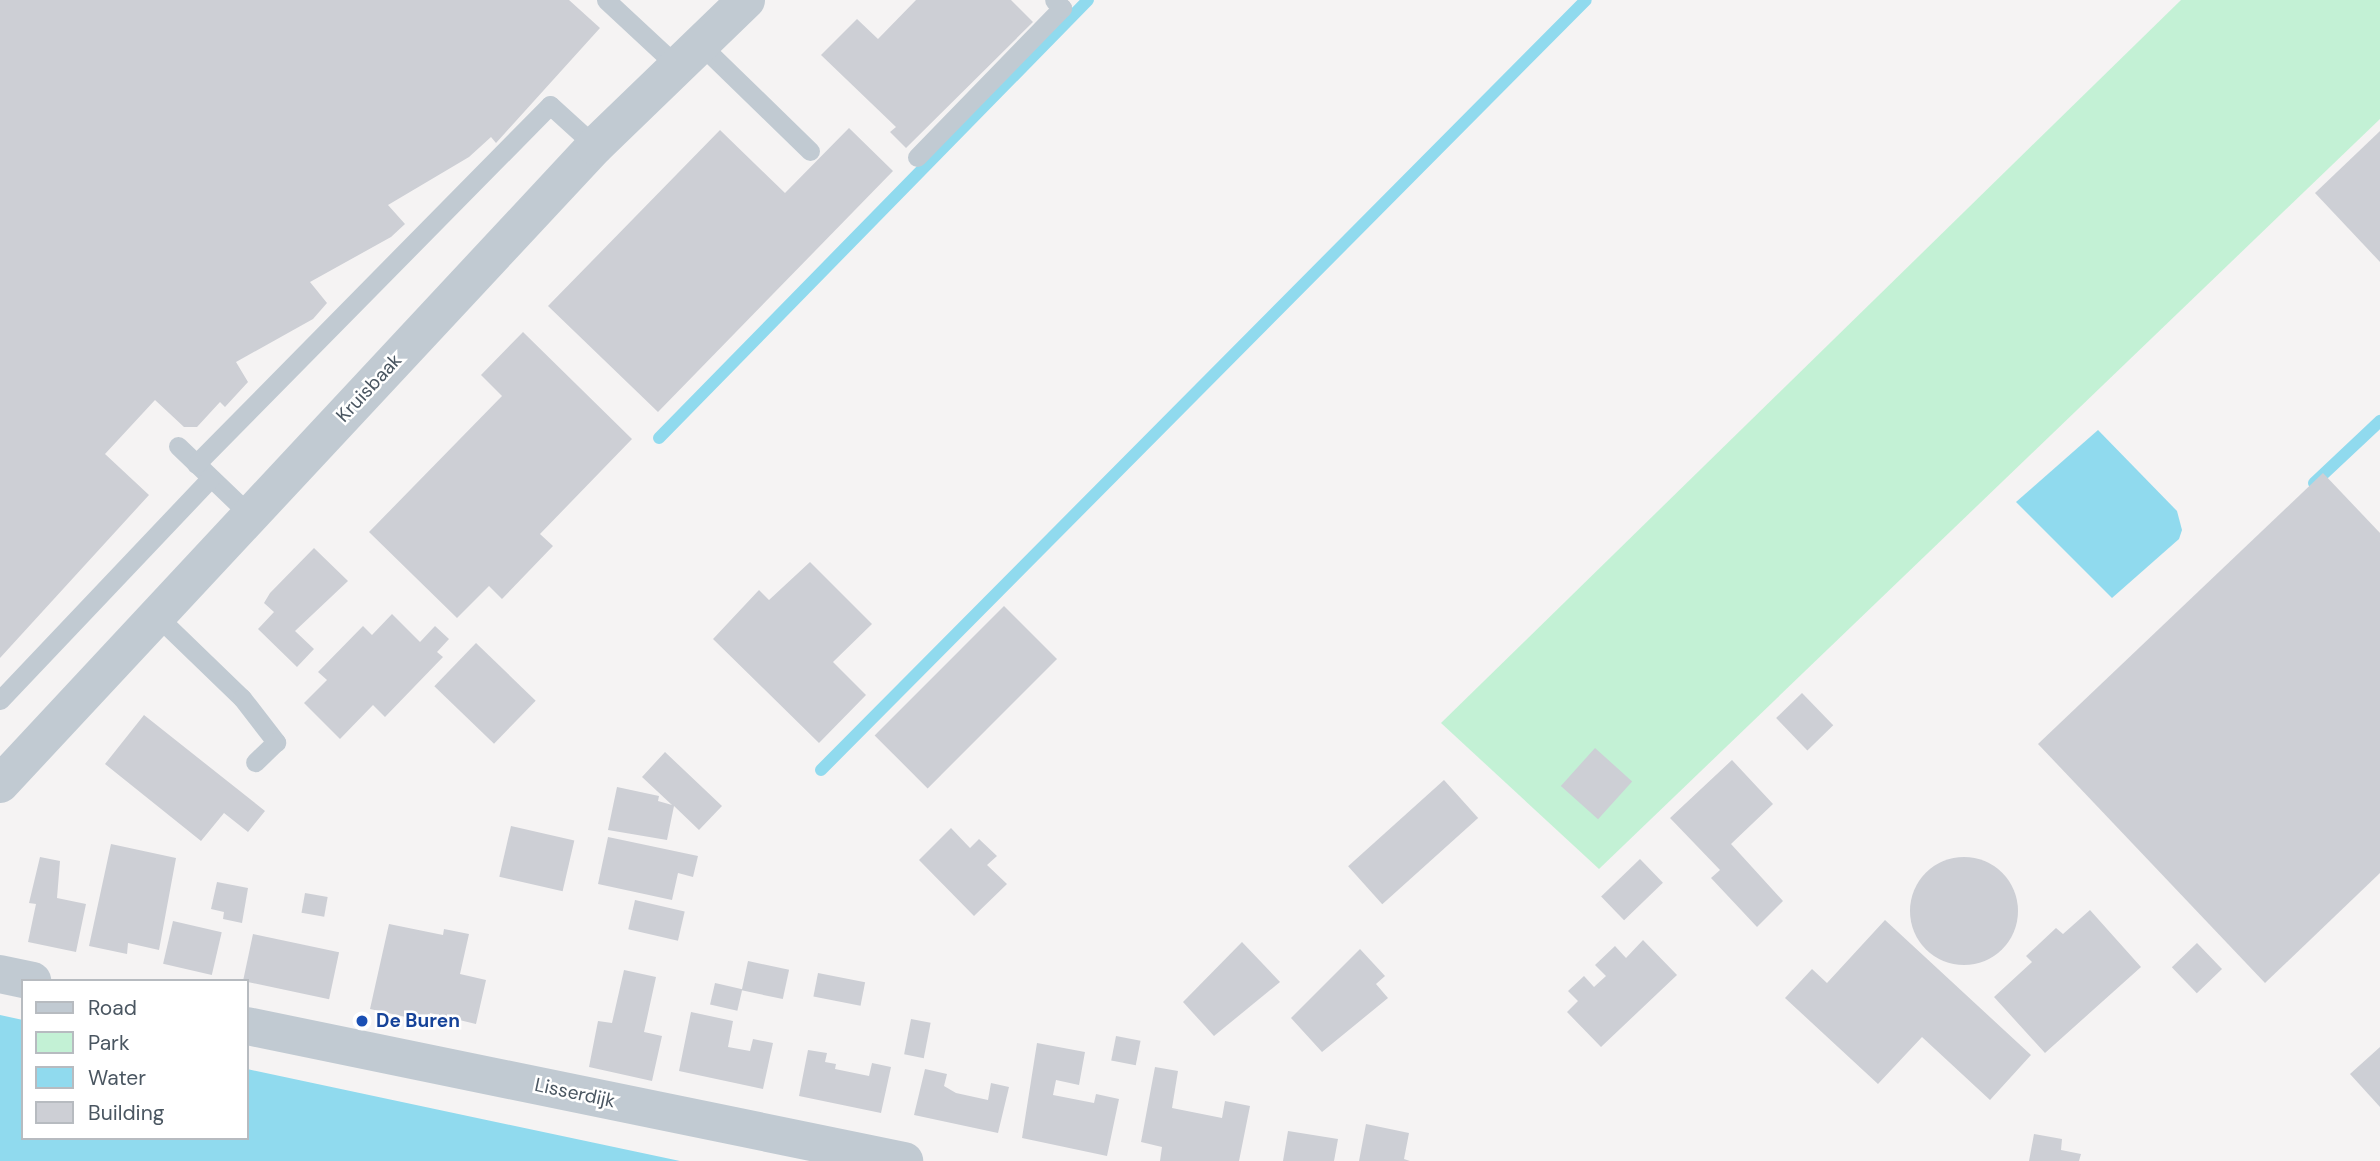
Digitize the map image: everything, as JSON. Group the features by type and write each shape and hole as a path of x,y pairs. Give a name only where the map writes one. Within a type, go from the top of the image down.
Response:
{"street":[{"name":"Kruisbaak","path":"0,784 595,146 746,0"},
{"path":"0,974 23,979"},
{"name":"Lisserdijk","path":"248,1026 904,1161"}],"lane":[{"path":"607,0 689,56 810,150"},
{"path":"917,157 1062,8 1054,0"},
{"path":"196,464 550,105 595,146"},
{"path":"178,446 250,515"},
{"path":"0,700 211,478"},
{"path":"157,616 242,698 275,742 255,762"}],"green space":[{"path":"2181,0 2380,0 2380,119 1599,869 1441,723"}],"water":[{"path":"2098,430 2177,511 2182,530 2179,539 2112,598 2016,502"},
{"path":"0,1015 21,1020 21,1140 248,1140 248,1069 680,1161 0,1161"}],"building":[{"path":"0,0 569,0 600,28 496,143 491,137 469,157 388,205 405,224 391,237 310,282 327,303 313,319 236,362 248,382 225,407 220,402 197,427 184,427 155,400 105,454 149,495 0,658"},
{"path":"916,0 1011,0 1033,22 906,148 890,132 896,127 821,55 857,19 878,39"},
{"path":"849,128 893,171 658,412 548,306 720,130 785,193"},
{"path":"2380,131 2380,262 2315,193"},
{"path":"523,332 632,439 540,534 553,546 502,599 489,586 457,618 369,532 502,396 481,375"},
{"path":"2323,473 2380,533 2380,873 2265,983 2038,744"},
{"path":"314,548 348,581 295,631 314,649 297,667 258,629 274,612 264,603 270,593"},
{"path":"810,562 872,624 833,662 866,695 819,743 713,639 759,590 769,600"},
{"path":"1004,606 1057,659 928,788 875,735"},
{"path":"392,614 420,642 435,626 449,639 437,652 443,657 385,717 373,705 340,739 304,703 327,680 318,672 363,626 372,635"},
{"path":"476,643 536,701 494,744 434,686"},
{"path":"1802,693 1833,725 1807,750 1776,718"},
{"path":"144,715 265,811 248,832 224,813 201,841 105,764"},
{"path":"1595,748 1632,781 1598,819 1561,786"},
{"path":"665,752 722,806 699,830 674,806 667,840 608,830 617,787 659,796 658,801 672,805 642,777"},
{"path":"1732,760 1773,804 1731,844 1783,901 1757,927 1711,878 1720,870 1670,818"},
{"path":"1444,780 1478,818 1382,904 1348,866"},
{"path":"511,826 574,841 563,891 499,877"},
{"path":"951,828 970,848 979,839 997,856 987,865 1007,884 974,916 919,860"},
{"path":"608,837 698,856 693,877 678,873 672,900 598,884"},
{"path":"111,844 176,858 159,950 128,943 127,954 89,946"},
{"path":"40,857 60,861 57,898 86,904 76,952 28,942 36,904 29,903"},
{"path":"1964,857 1985,861 2002,873 2014,890 2018,911 2014,932 2002,949 1985,961 1964,965 1943,961 1926,949 1914,932 1910,911 1914,890 1926,873 1943,861"},
{"path":"1640,859 1663,883 1624,920 1601,897"},
{"path":"217,882 248,888 242,923 223,919 224,912 211,909"},
{"path":"305,893 328,897 324,917 302,913"},
{"path":"635,900 685,911 678,941 628,929"},
{"path":"2090,910 2141,967 2045,1053 1994,997 2032,962 2026,956 2056,928 2063,934"},
{"path":"1885,920 2031,1055 1990,1100 1922,1037 1878,1084 1785,998 1812,969 1827,983"},
{"path":"173,921 222,932 212,975 163,964"},
{"path":"389,924 443,935 444,929 469,934 460,974 486,980 476,1024 430,1013 428,1022 370,1009"},
{"path":"253,934 339,952 329,999 243,979"},
{"path":"1643,940 1677,975 1601,1047 1567,1012 1578,1001 1568,991 1584,976 1594,987 1606,976 1595,965 1615,946 1626,958"},
{"path":"1242,942 1280,982 1214,1036 1183,1002"},
{"path":"2197,943 2222,969 2197,993 2172,967"},
{"path":"1360,949 1385,976 1376,984 1388,998 1322,1052 1291,1018"},
{"path":"748,961 789,970 783,999 742,990"},
{"path":"624,970 656,977 644,1032 662,1036 652,1081 589,1067 598,1021 612,1023"},
{"path":"818,973 865,982 861,1006 813,997"},
{"path":"715,983 742,989 737,1011 710,1004"},
{"path":"691,1012 733,1021 728,1047 750,1051 753,1039 773,1043 763,1089 679,1071"},
{"path":"911,1019 931,1023 924,1058 904,1054"},
{"path":"1116,1036 1141,1041 1136,1065 1111,1061"},
{"path":"1037,1043 1085,1052 1079,1085 1056,1080 1053,1095 1094,1103 1096,1094 1119,1099 1107,1156 1022,1138"},
{"path":"2380,1047 2380,1107 2350,1074"},
{"path":"808,1050 827,1053 825,1062 836,1064 835,1069 869,1076 872,1063 891,1067 881,1113 799,1096"},
{"path":"1155,1067 1178,1071 1172,1108 1222,1118 1225,1101 1250,1106 1239,1161 1160,1161 1162,1147 1141,1142"},
{"path":"925,1069 947,1074 944,1086 956,1093 988,1100 991,1083 1009,1087 998,1133 914,1115"},
{"path":"1366,1124 1409,1133 1404,1159 1410,1161 1359,1161"},
{"path":"1288,1131 1338,1139 1334,1161 1283,1161"},
{"path":"2034,1134 2062,1139 2061,1150 2081,1154 2079,1161 2029,1161"}],"waterway":[{"path":"659,438 1088,0"},
{"path":"821,770 1586,0"},
{"path":"2314,483 2380,421"}],"place":[{"name":"De Buren","path":"362,1021"}]}
